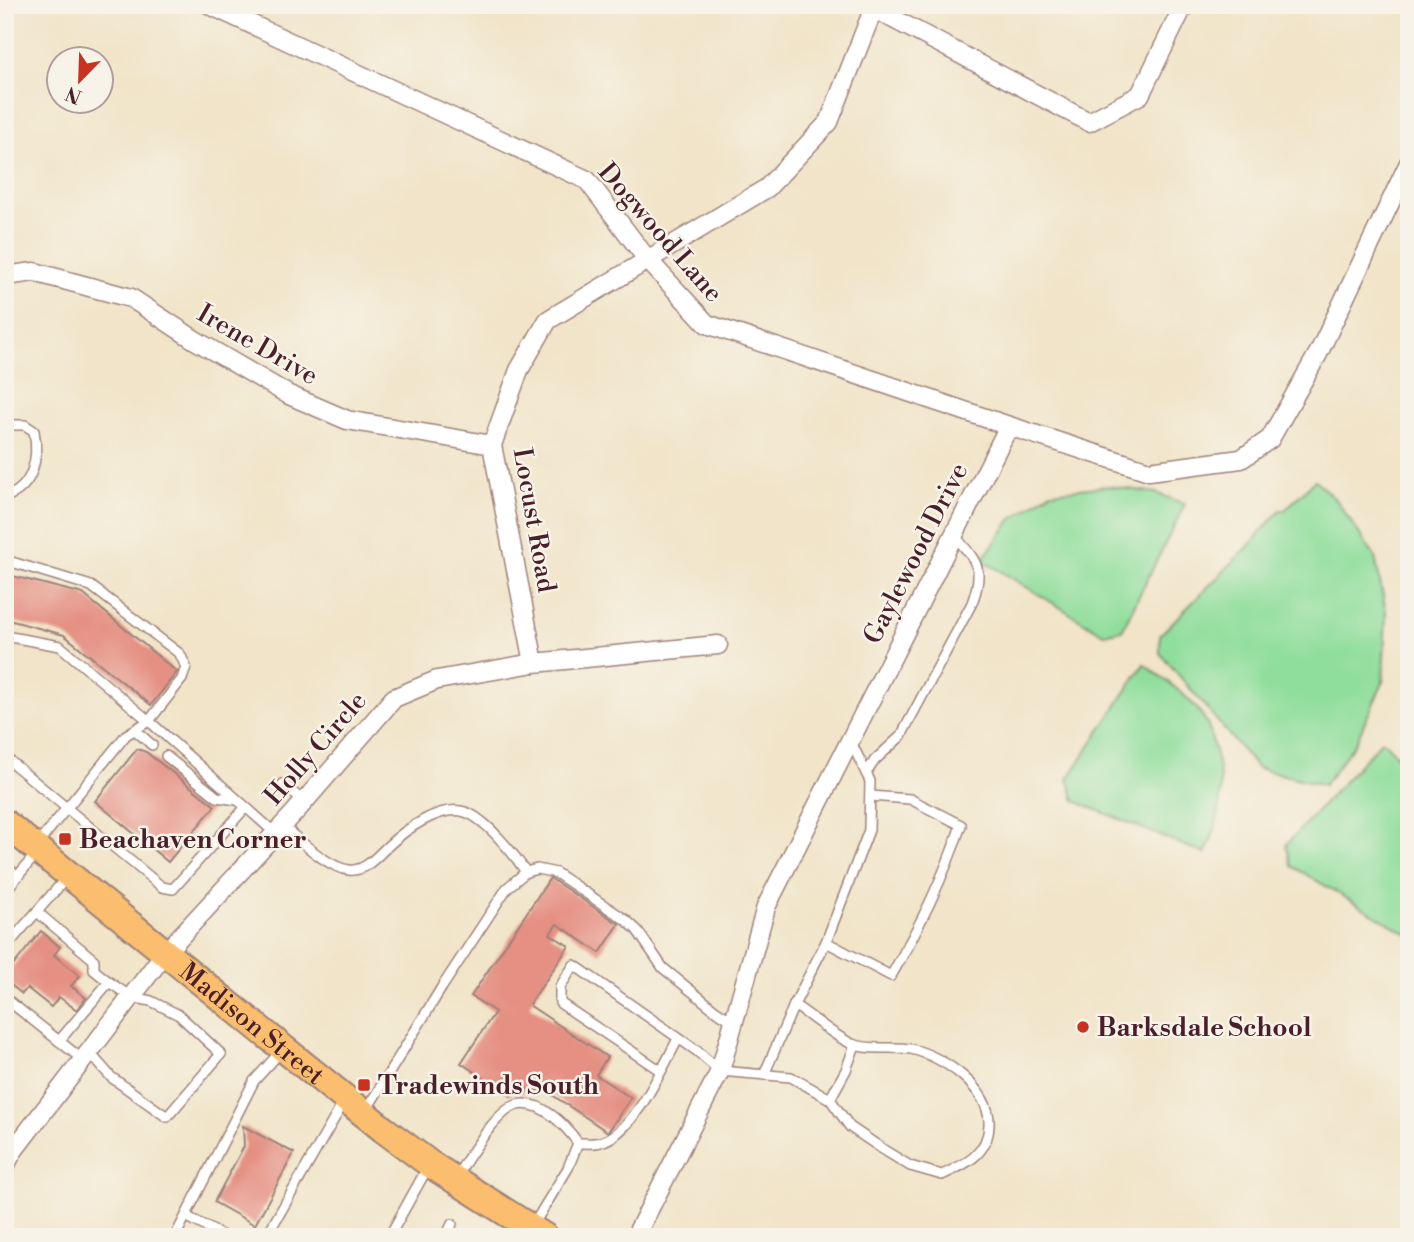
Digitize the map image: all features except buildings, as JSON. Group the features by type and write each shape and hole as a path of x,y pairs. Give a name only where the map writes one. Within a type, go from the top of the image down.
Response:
{"main road":[{"name":"Madison Street","path":"5,822 430,1164 538,1233"}],"street":[{"name":"Dogwood Lane","path":"210,5 587,180 647,259 707,324 1009,426"},
{"path":"872,7 1089,122 1140,95 1184,5"},
{"name":"Locust Road","path":"534,663 492,445 519,370 548,320 767,188 828,122 872,7"},
{"path":"1009,426 1149,471 1241,459 1269,439 1319,352 1409,163"},
{"name":"Irene Drive","path":"5,276 34,272 131,298 195,340 289,395 347,420 492,445"},
{"name":"Gaylewood Drive","path":"635,1237 720,1071 766,907 1009,426"},
{"name":"Holly Circle","path":"8,1154 165,953 279,830 394,698 437,680 534,663 718,645"}],"lane":[{"path":"5,425 25,425 34,431 37,446 33,470 26,484 16,494 5,498"},
{"path":"866,773 875,760 901,736 972,603 980,582 974,558 954,535"},
{"path":"5,560 91,586 180,654 186,667 182,678 149,721 127,735 5,891"},
{"path":"5,635 60,646 246,808 336,867 351,871 360,869 422,820 455,810 467,812 512,850 526,872"},
{"path":"135,730 152,744"},
{"path":"764,1075 794,1005 826,942 869,830 870,781 850,740"},
{"path":"166,756 216,797 237,800"},
{"path":"5,757 162,887 173,889 246,808"},
{"path":"283,784 304,802"},
{"path":"826,942 891,976 927,913 961,825 910,799 870,796"},
{"path":"5,866 18,876"},
{"path":"265,1237 355,1106 442,987 507,888 526,872 537,869 556,873 626,920 637,930 663,968 734,1022"},
{"path":"5,948 69,875"},
{"path":"5,998 59,1041 86,1056 167,1117 221,1054 179,1016 150,1001 131,998 109,982 94,970 94,960 37,912"},
{"path":"661,1071 560,1003 560,987 574,965 720,1071 791,1077 830,1099 850,1127 910,1166 942,1175 968,1163 989,1139 990,1112 976,1087 944,1064 912,1049 855,1045 834,1034 794,1005"},
{"path":"59,1041 109,982"},
{"path":"578,1143 601,1142 616,1135 635,1114 678,1039"},
{"path":"830,1099 846,1070 855,1045"},
{"path":"175,1237 254,1081 283,1048"},
{"path":"454,1179 500,1115 518,1104 539,1107 564,1124 578,1143"},
{"path":"538,1233 578,1143"},
{"path":"392,1236 430,1164"},
{"path":"186,1216 225,1237"},
{"path":"446,1237 452,1224"}],"green space":[{"path":"1315,480 1337,501 1375,557 1386,612 1383,683 1355,743 1324,785 1257,768 1160,653 1160,635 1248,547 1280,510 1285,510"},
{"path":"1108,486 1156,493 1185,504 1122,630 1104,634 982,560 1012,519 1051,492"},
{"path":"1144,664 1187,698 1209,728 1217,758 1220,800 1215,828 1205,854 1075,801 1068,779"},
{"path":"1382,740 1409,768 1409,935 1292,866 1286,845"}],"place":[{"name":"Beachaven Corner","path":"65,839"},
{"name":"Barksdale School","path":"1083,1027"},
{"name":"Tradewinds South","path":"364,1085"}]}
